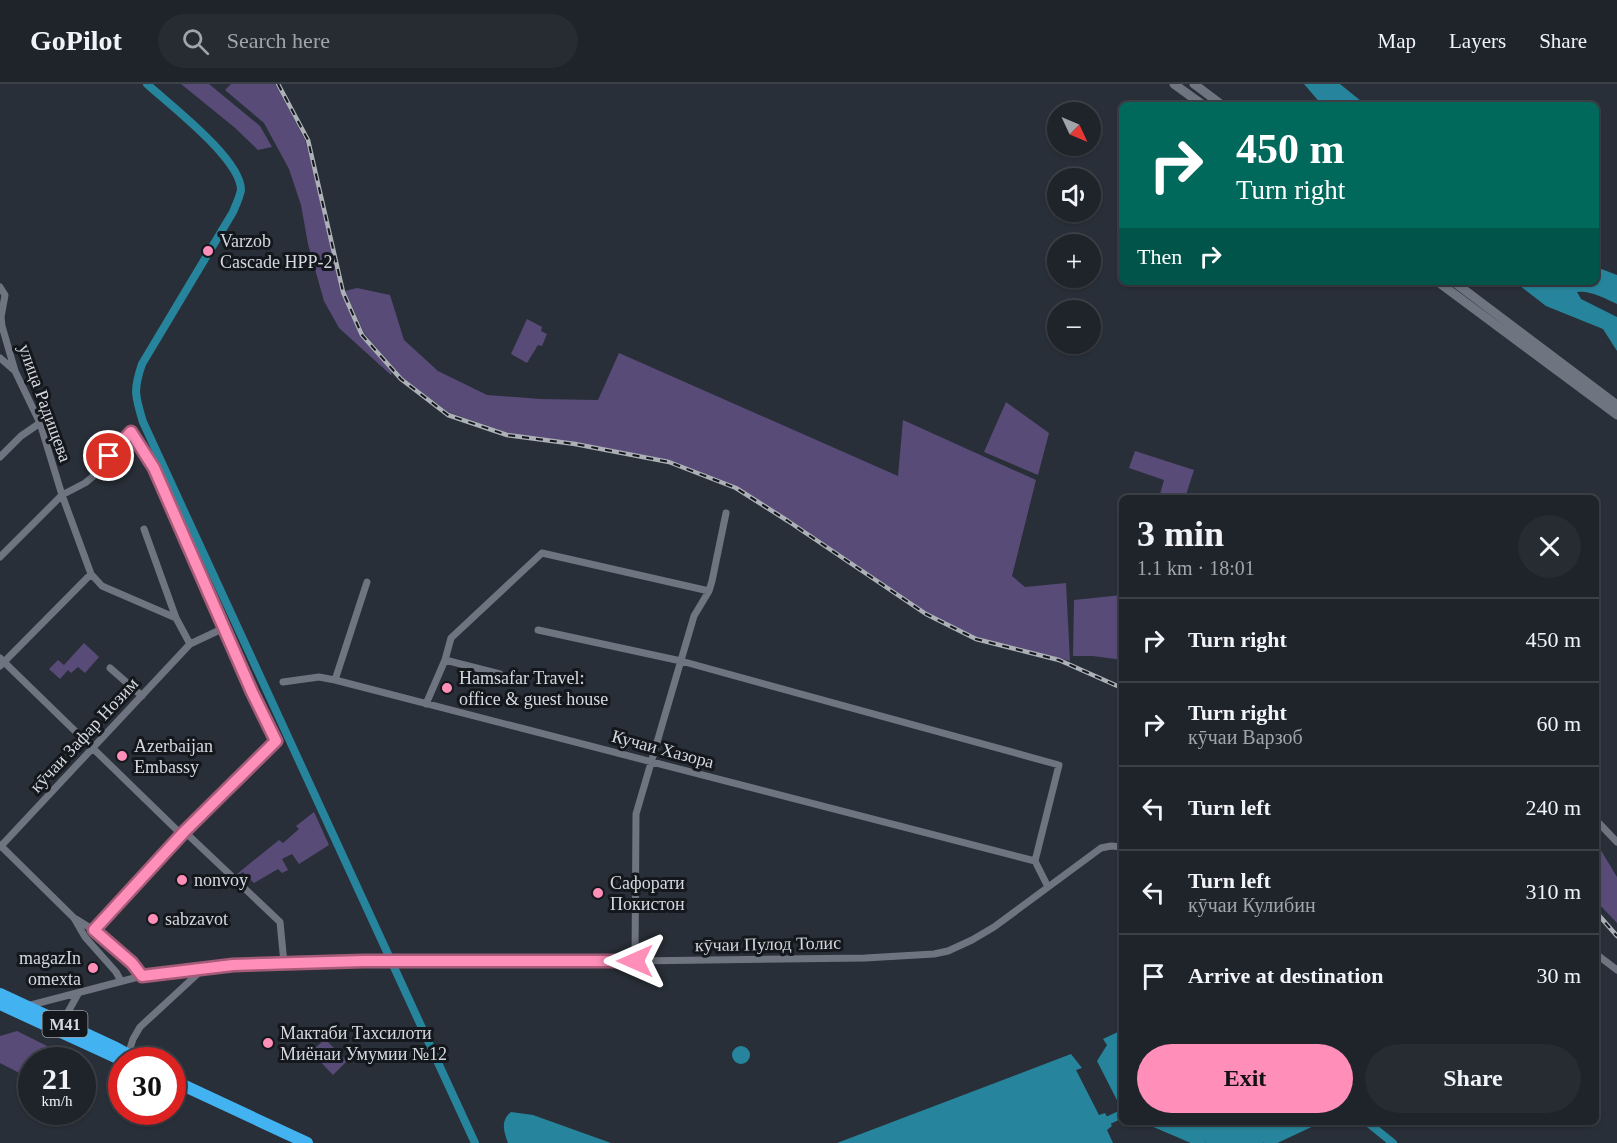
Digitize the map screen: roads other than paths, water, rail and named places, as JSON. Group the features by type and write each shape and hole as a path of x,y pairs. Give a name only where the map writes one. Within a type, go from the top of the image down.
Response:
{"highway":[{"name":"M41","path":"0,994 70,1026 108,1047"},
{"path":"0,1004 108,1050"},
{"path":"186,1087 307,1143"}],"main road":[{"path":"1174,84 1199,102"},
{"path":"1194,84 1218,102"},
{"path":"1442,285 1617,415"},
{"path":"1458,285 1617,405"},
{"path":"0,1014 27,1006"}],"street":[{"name":"улица Радищева","path":"0,288 5,295 1,317 2,326 15,372 40,423 62,495 91,574"},
{"path":"0,358 15,372"},
{"path":"0,457 21,436 40,423"},
{"path":"0,556 62,495 85,483 96,474 131,432 154,468 252,692 276,741 183,833 94,930"},
{"path":"635,961 636,814 694,616 709,591 726,513"},
{"path":"144,529 176,618 190,644 224,628"},
{"path":"426,704 445,660 451,638 542,554 709,591"},
{"path":"176,618 102,585 91,574 1,662 280,922 284,963"},
{"path":"334,680 367,582"},
{"path":"538,630 681,661 1059,765 1035,861 1048,888"},
{"name":"кӯчаи Зафар Нозим","path":"0,846 190,644"},
{"path":"445,660 500,674"},
{"path":"110,668 142,696"},
{"name":"Кучаи Хазора","path":"283,682 319,677 334,680 1035,861"},
{"path":"1599,823 1617,842"},
{"path":"0,846 74,918 94,930 132,963 142,976"},
{"name":"кӯчаи Пулод Толис","path":"27,1006 142,976 205,967 363,961 635,961 865,958 934,954 972,940 994,927 1101,848 1119,847"},
{"path":"74,918 121,981"},
{"path":"1599,956 1617,970"},
{"path":"132,1047 140,1027 205,967"},
{"path":"70,1026 68,1012 78,994"}],"water":[{"path":"1304,84 1340,84 1362,102 1319,102"},
{"path":"1599,268 1617,275 1617,304 1592,293 1577,292 1581,299 1617,317 1617,351 1603,329 1546,306 1519,285 1599,285"},
{"path":"1119,1031 1119,1104 1097,1061 1107,1045 1103,1039"},
{"path":"737,1046 745,1046 750,1051 748,1062 737,1064 732,1059 732,1051"},
{"path":"1071,1054 1082,1068 1076,1070 1099,1115 1105,1113 1112,1126 1107,1130 1113,1143 837,1143"},
{"path":"511,1112 533,1115 611,1143 508,1143 504,1123"},
{"path":"1164,1125 1302,1125 1263,1143 1206,1143"}],"waterway":[{"path":"147,84 217,148 230,163 238,177 241,190 233,212 142,364 137,380 138,406 143,422 475,1143"},
{"path":"1109,1120 1119,1115"},
{"path":"1159,1125 1201,1143"},
{"path":"1268,1143 1307,1125"},
{"path":"1371,1125 1393,1143"}],"railway":[{"path":"278,84 308,140 343,292 362,335 401,379 448,415 507,435 575,444 669,462 736,488 926,614 976,639 1059,660 1119,687"},
{"path":"1599,915 1617,936"}],"place":[{"name":"Varzob Cascade HPP-2","path":"208,251"},
{"name":"Hamsafar Travel: office & guest house","path":"447,688"},
{"name":"Azerbaijan Embassy","path":"122,756"},
{"name":"nonvoy","path":"182,880"},
{"name":"Сафорати Покистон","path":"598,893"},
{"name":"sabzavot","path":"153,919"},
{"name":"magazIn omexta","path":"93,968"},
{"name":"Мактаби Тахсилоти Миёнаи Умумии №12","path":"268,1043"}]}
